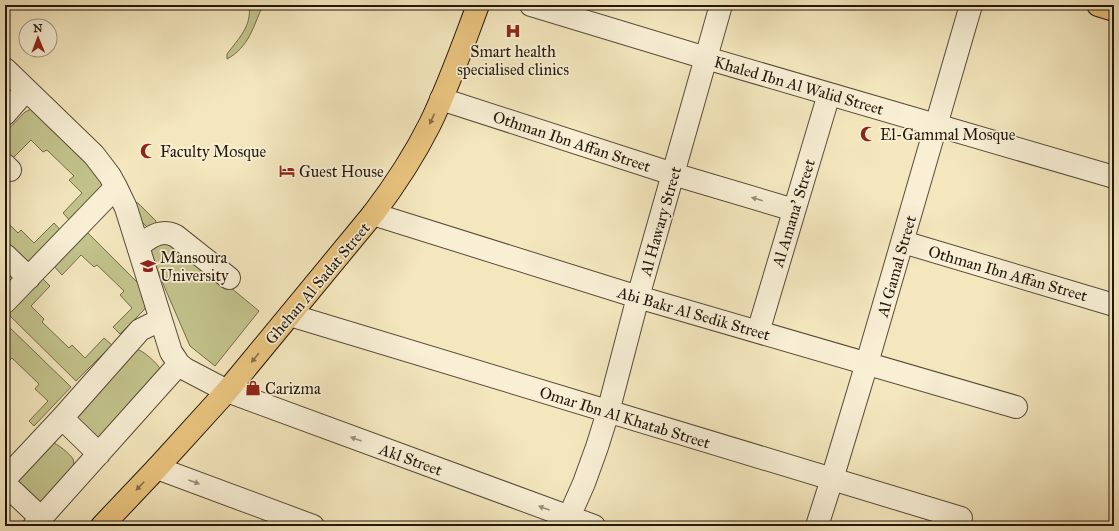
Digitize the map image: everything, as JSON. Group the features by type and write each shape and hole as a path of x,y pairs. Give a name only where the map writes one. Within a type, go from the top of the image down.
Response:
{"main road":[{"name":"Ghehan Al Sadat Street","path":"102,526 227,391 373,214 404,170 421,141 441,99 478,5"},
{"path":"1098,5 1114,10"}],"street":[{"name":"Khaled Ibn Al Walid Street","path":"531,5 706,58 1114,177"},
{"name":"Al Hawary Street","path":"567,521 584,483 608,412 638,297 721,5"},
{"name":"Al Gamal Street","path":"817,526 903,242 971,5"},
{"path":"5,69 94,155 116,187 126,208 171,352 179,364 37,522 5,484"},
{"path":"5,114 26,90"},
{"name":"Al Amana' Street","path":"758,332 829,94"},
{"name":"Othman Ibn Affan Street","path":"441,99 673,174 794,210"},
{"path":"5,302 116,187"},
{"name":"Abi Bakr Al Sedik Street","path":"373,214 638,297 1016,407"},
{"path":"138,246 160,233 171,234 176,236 229,278"},
{"name":"Othman Ibn Affan Street","path":"903,242 1114,305"},
{"path":"5,255 29,278"},
{"name":"Omar Ibn Al Khatab Street","path":"290,314 608,412 961,518"},
{"path":"5,479 62,418 140,330 154,322 161,321"},
{"name":"Akl Street","path":"179,364 185,369 227,391 567,521 594,526"},
{"path":"62,418 99,454"},
{"path":"157,468 313,526"}],"green space":[{"path":"249,5 263,5 250,36 240,49 227,59 227,54 247,26 249,19"},
{"path":"33,109 106,181 73,224 63,213 82,193 69,180 74,176 47,150 43,152 31,140 11,160 5,154 5,133 25,112"},
{"path":"135,202 138,203 156,221 156,224 148,228 131,211"},
{"path":"5,220 18,233 21,230 34,243 54,223 64,234 30,264 5,245"},
{"path":"85,230 143,288 146,306 144,310 120,334 113,327 132,308 120,295 124,291 97,265 94,267 81,255 62,275 52,264"},
{"path":"174,241 259,311 215,366 190,346 151,256 151,246"},
{"path":"40,276 50,286 31,306 44,319 42,322 69,348 72,345 85,358 104,338 112,345 76,381 5,311"},
{"path":"5,323 71,387 34,426 29,421 48,401 35,389 39,384 12,358 9,361 5,357"},
{"path":"136,349 150,358 161,370 99,438 95,438 77,421 76,412"},
{"path":"51,442 60,446 69,454 73,459 74,464 42,501 39,502 19,488 16,476"}],"place":[{"name":"Smart health specialised clinics","path":"513,31"},
{"name":"El-Gammal Mosque","path":"868,134"},
{"name":"Faculty Mosque","path":"148,151"},
{"name":"Guest House","path":"287,171"},
{"name":"Mansoura University","path":"148,266"},
{"name":"Carizma","path":"253,388"}]}
